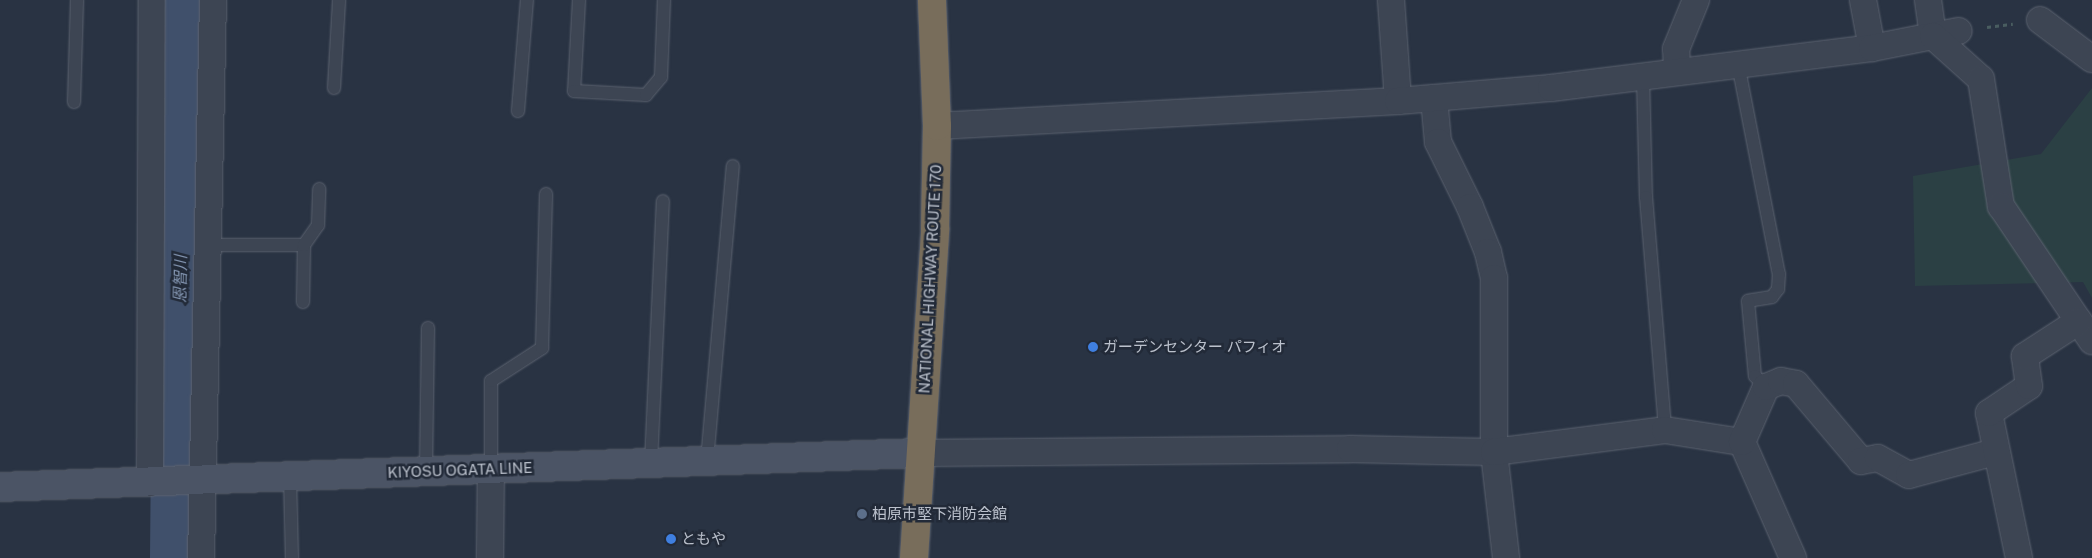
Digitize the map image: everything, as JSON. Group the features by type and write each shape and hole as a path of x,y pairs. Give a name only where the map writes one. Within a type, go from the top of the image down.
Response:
{"highway":[{"name":"NATIONAL HIGHWAY ROUTE 170","path":"914,558 935,230 938,126 932,0"}],"main road":[{"name":"KIYOSU OGATA LINE","path":"0,487 920,453"}],"street":[{"path":"152,0 152,482"},
{"path":"202,558 198,480 207,245 213,0"},
{"path":"1391,0 1398,102"},
{"path":"1677,72 1676,49 1696,0"},
{"path":"1863,0 1872,48"},
{"path":"1928,0 1933,36 1981,78 2001,206 2085,331 2025,356 2029,386 1989,413 1995,452 2018,558"},
{"path":"2040,20 2092,60"},
{"path":"938,126 1398,102 1642,77 1872,48 1959,31"},
{"path":"1434,98 1438,142 1470,207 1488,252 1494,278 1494,452 1506,558"},
{"path":"1793,558 1742,442 1766,387 1781,380 1796,384 1861,461 1878,458 1909,475 1995,452"},
{"path":"920,453 1350,449 1494,452 1665,430 1742,442"},
{"path":"490,558 491,469"}],"lane":[{"path":"74,102 78,0"},
{"path":"334,88 338,0"},
{"path":"518,111 528,0"},
{"path":"579,0 574,91 646,95 661,77 664,0"},
{"path":"1738,64 1779,274 1778,289 1772,297 1748,301 1755,376 1766,387"},
{"path":"1642,77 1646,197 1665,430"},
{"path":"707,461 733,166"},
{"path":"303,302 304,245 318,225 319,189"},
{"path":"491,469 490,382 542,348 546,194"},
{"path":"651,463 663,201"},
{"path":"207,245 304,245"},
{"path":"426,471 428,328"},
{"path":"290,477 292,558"}],"path":[{"path":"1959,31 2040,20"}],"green space":[{"path":"2092,88 2092,298 2083,282 1915,286 1913,176 2041,154"}],"waterway":[{"name":"恩智川","path":"178,558 183,0"}],"place":[{"name":"ガーデンセンター パフィオ","path":"1093,347"},
{"name":"柏原市堅下消防会館","path":"862,514"},
{"name":"ともや","path":"671,539"}]}
